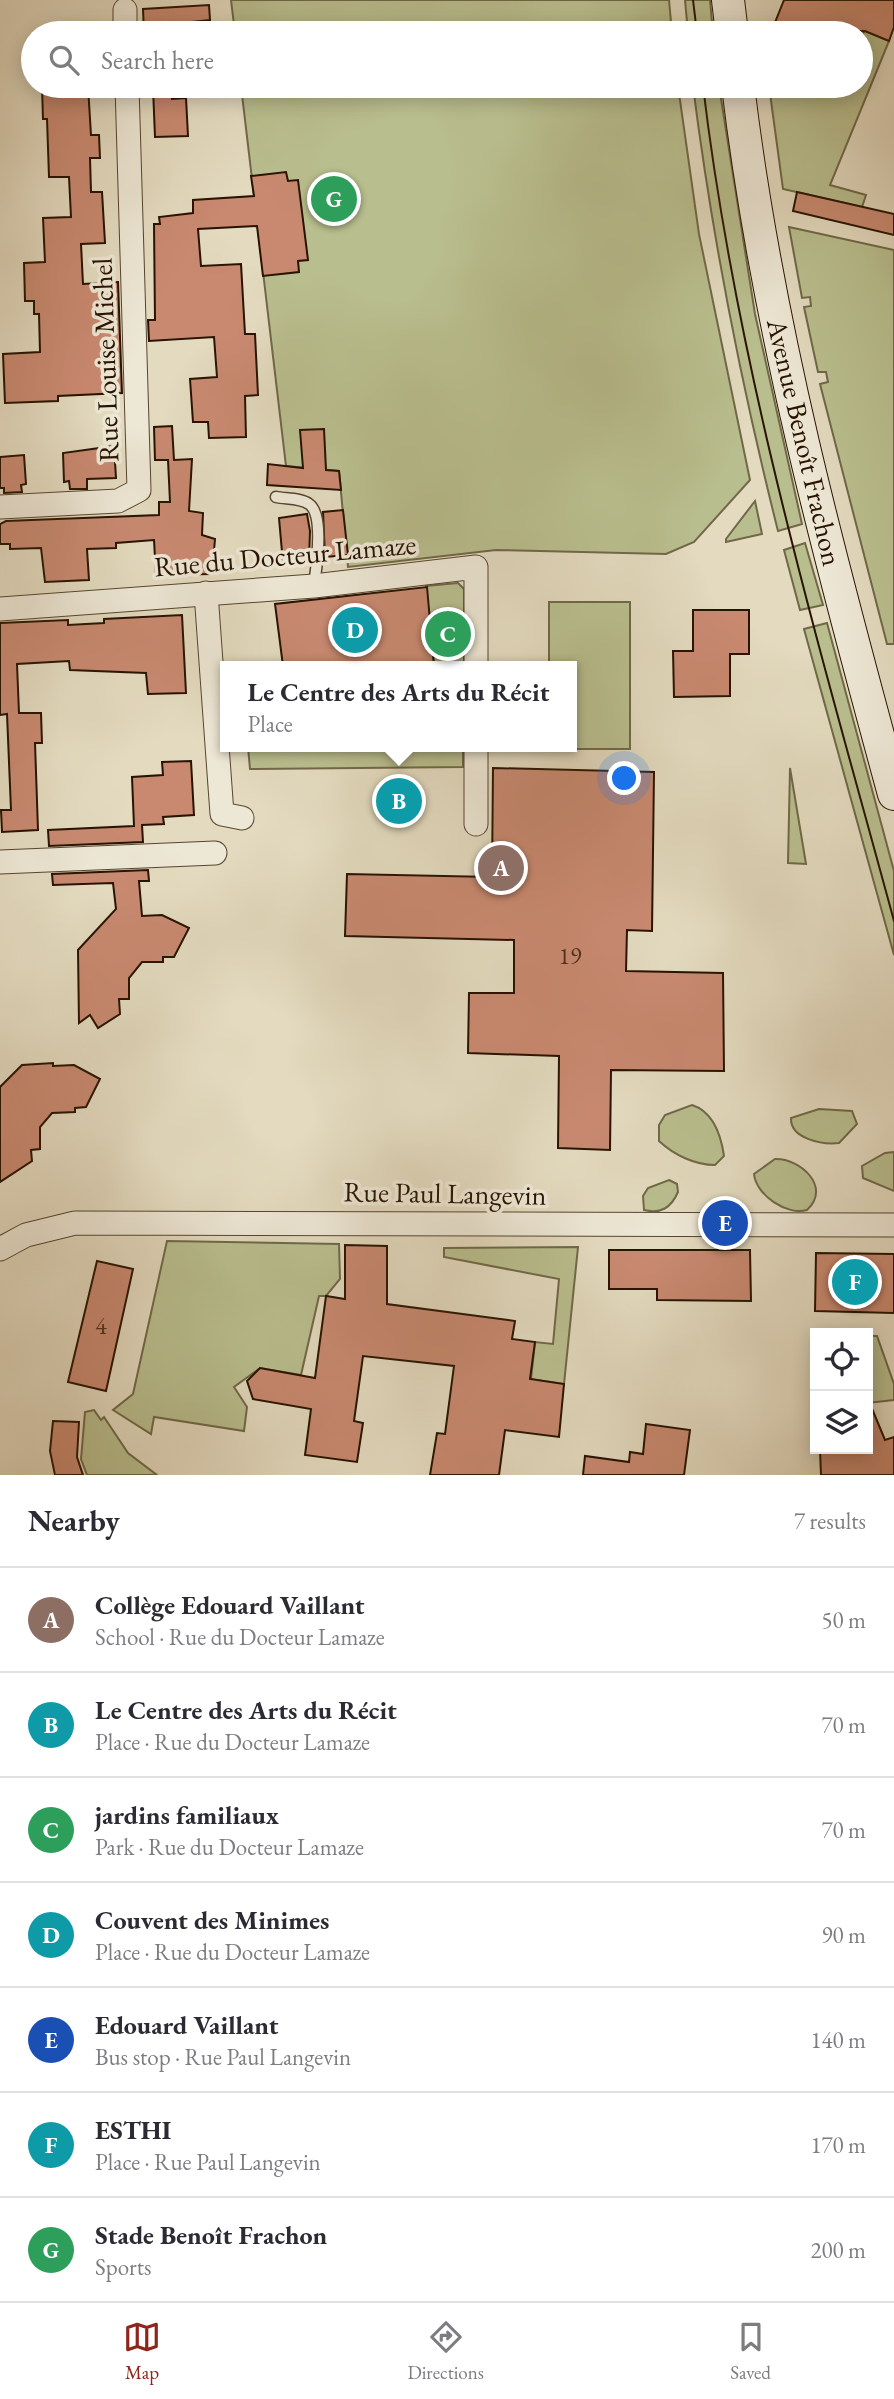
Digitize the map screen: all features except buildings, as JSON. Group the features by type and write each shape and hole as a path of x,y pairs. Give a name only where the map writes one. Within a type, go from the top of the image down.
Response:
{"street":[{"path":"728,0 731,21"},
{"name":"Rue Louise Michel","path":"0,507 118,501 139,490 127,98"},
{"name":"Avenue Benoît Frachon","path":"740,98 776,331 794,412 894,794"},
{"name":"Rue du Docteur Lamaze","path":"0,609 314,586 476,567 476,661"},
{"path":"206,593 222,814 242,818"},
{"path":"476,752 476,824"},
{"path":"0,862 215,853"},
{"name":"Rue Paul Langevin","path":"0,1249 26,1235 75,1223 894,1225"}],"lane":[{"path":"276,497 307,502 314,509 318,523 314,586"}],"green space":[{"path":"231,0 669,0 671,21 234,21"},
{"path":"685,0 710,0 712,21 687,21"},
{"path":"873,34 889,41 873,80"},
{"path":"242,98 680,98 699,234 750,480 694,542 666,554 496,550 348,567 339,471 286,466"},
{"path":"695,98 721,98 755,314 802,524 778,531 729,310"},
{"path":"771,98 866,98 830,185 866,195 862,207 783,189"},
{"path":"789,227 894,250 894,644 887,644 820,384 828,382 826,372 818,372 804,307 811,306 810,297 802,298"},
{"path":"755,501 762,534 726,542 726,539"},
{"path":"805,543 823,605 800,610 784,550"},
{"path":"458,583 464,589 464,661 434,661 426,586"},
{"path":"549,602 630,602 630,749 577,749 577,661 549,661"},
{"path":"827,623 894,871 894,955 804,629"},
{"path":"248,752 463,752 463,767 250,769"},
{"path":"790,768 806,864 788,863"},
{"path":"692,1105 706,1113 718,1132 724,1156 715,1165 685,1158 659,1141 659,1125 665,1115"},
{"path":"819,1109 852,1111 857,1124 839,1143 817,1142 802,1136 792,1125 791,1118"},
{"path":"894,1152 894,1191 863,1178 862,1166 885,1153"},
{"path":"775,1159 794,1163 810,1176 816,1192 814,1201 807,1210 782,1207 760,1189 754,1174"},
{"path":"669,1180 677,1184 678,1192 672,1202 660,1210 644,1210 643,1196 648,1188"},
{"path":"167,1241 339,1244 340,1279 326,1296 319,1296 301,1375 260,1368 234,1387 247,1407 244,1431 154,1417 151,1434 113,1410 133,1394"},
{"path":"578,1247 564,1384 531,1379 535,1342 553,1344 559,1279 444,1257 444,1248"},
{"path":"873,1336 877,1336 894,1384 894,1400 873,1402"},
{"path":"94,1410 101,1420 104,1417 128,1453 157,1475 87,1475 81,1459 85,1412"}],"tram line":[{"path":"693,0 696,21"},
{"path":"705,98 718,192 759,403 810,611 894,921"}],"place":[{"name":"Stade Benoît Frachon","path":"334,199"},
{"name":"Couvent des Minimes","path":"355,630"},
{"name":"jardins familiaux","path":"448,634"},
{"name":"Le Centre des Arts du Récit","path":"399,801"},
{"name":"Collège Edouard Vaillant","path":"501,868"},
{"name":"Edouard Vaillant","path":"725,1223"},
{"name":"ESTHI","path":"855,1282"}]}
